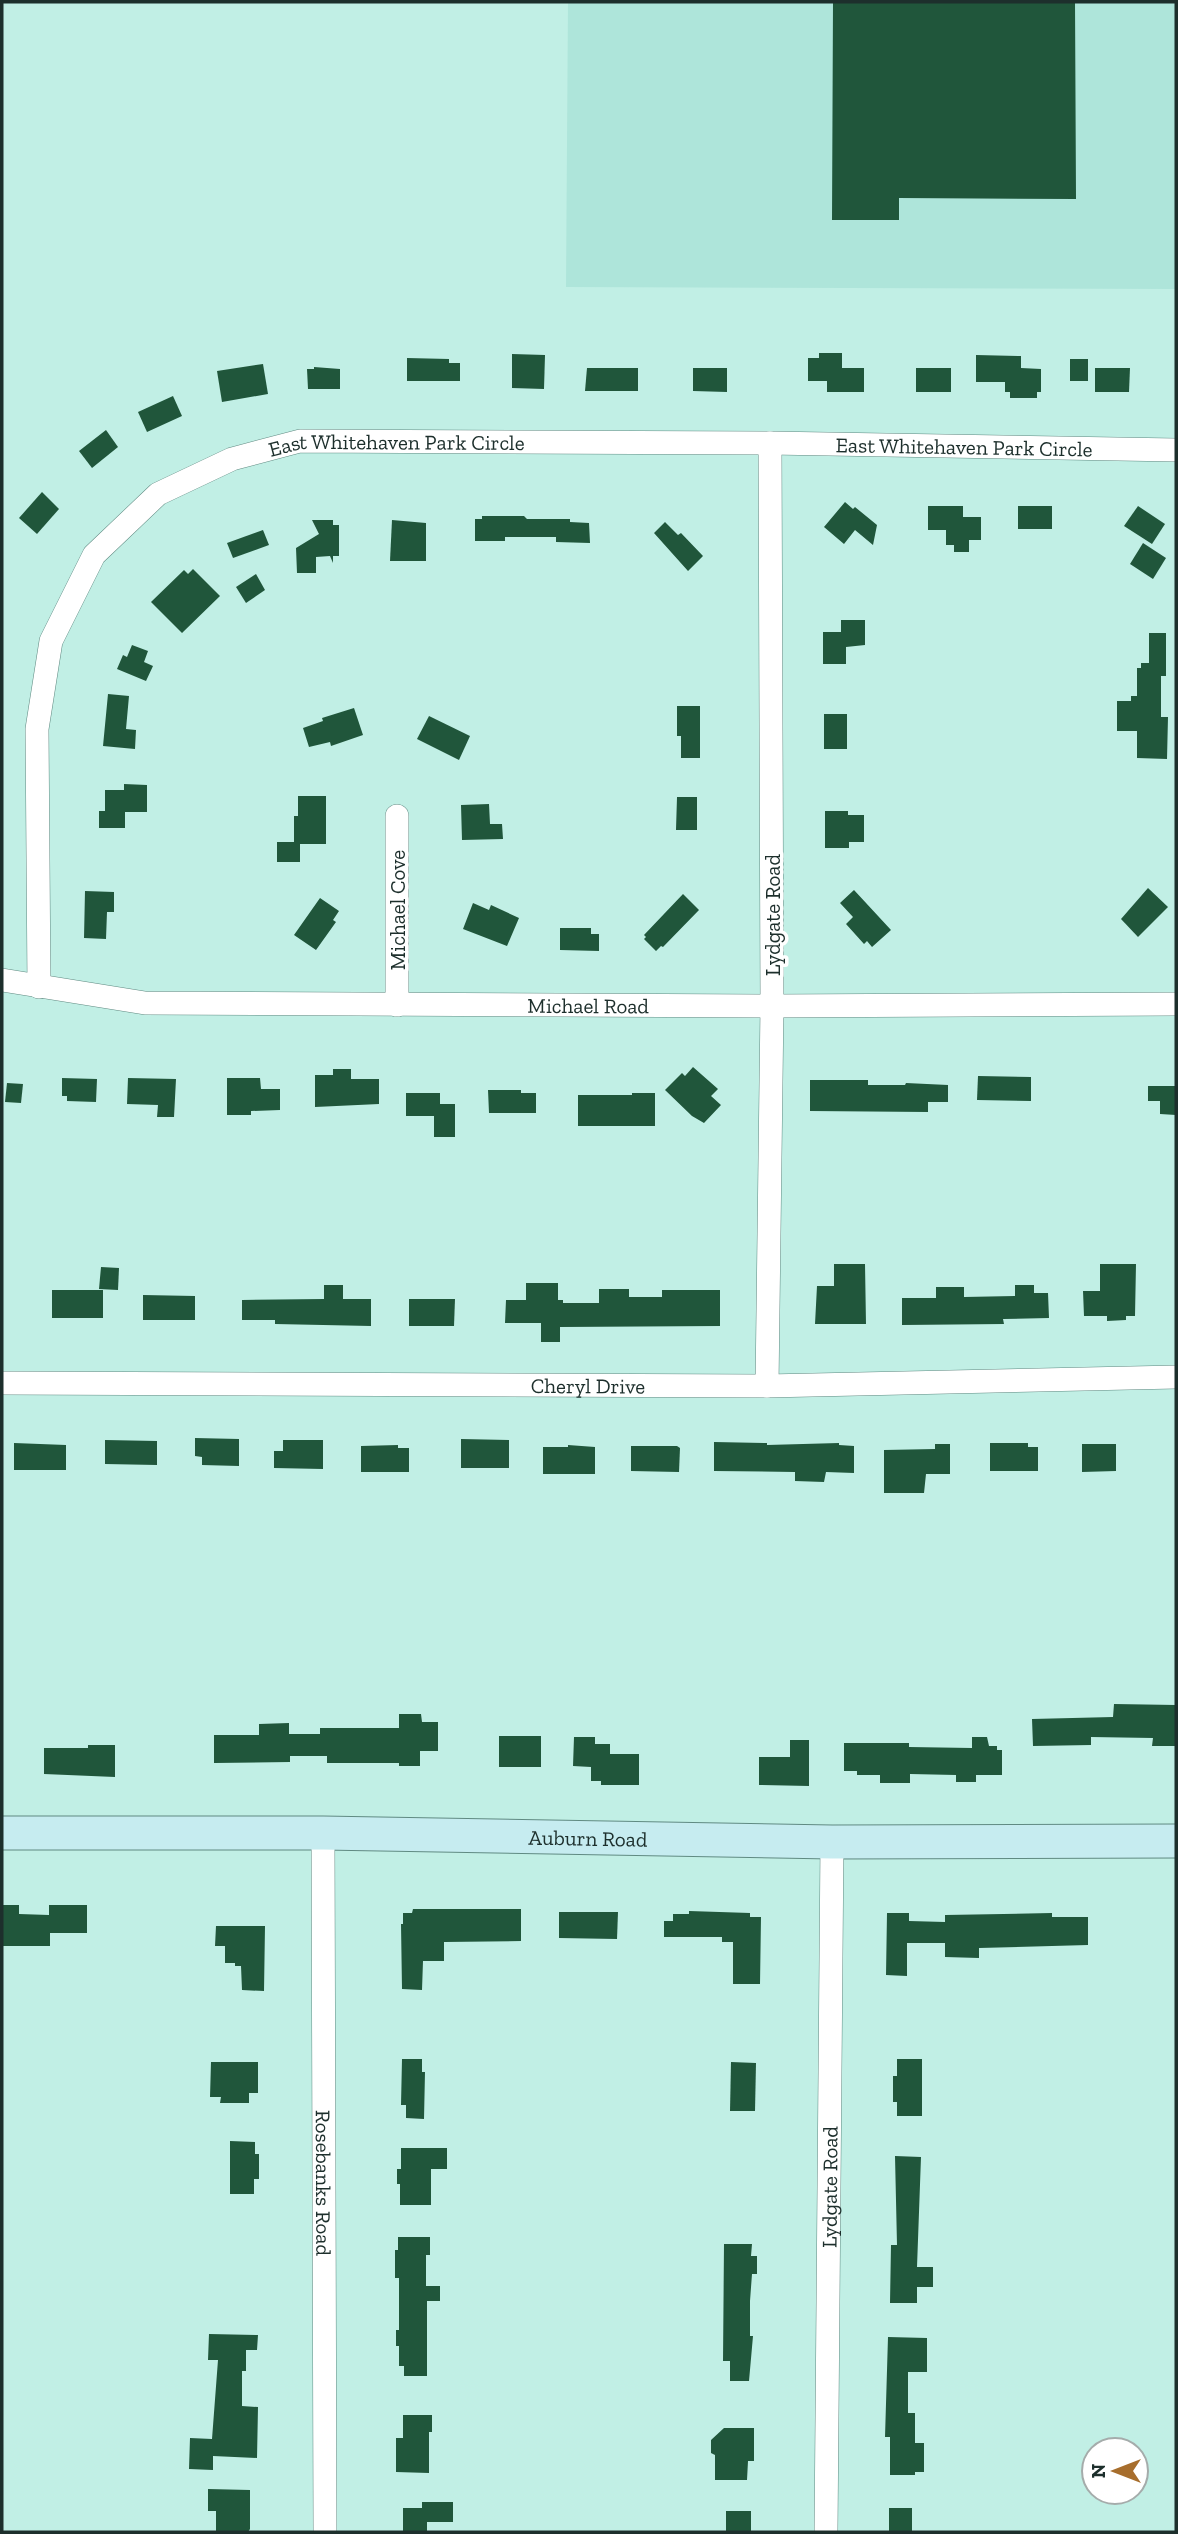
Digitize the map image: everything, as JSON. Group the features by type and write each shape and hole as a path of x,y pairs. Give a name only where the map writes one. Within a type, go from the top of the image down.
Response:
{"street":[{"name":"East Whitehaven Park Circle","path":"39,987 37,729 51,641 94,555 158,494 232,458 300,441 770,443 1176,450"},
{"name":"Lydgate Road","path":"767,1386 772,1006 770,443"},
{"name":"Michael Cove","path":"397,816 397,1006"},
{"name":"Michael Road","path":"2,980 145,1003 397,1006 1176,1004"},
{"name":"Cheryl Drive","path":"2,1383 767,1386 1176,1377"},
{"name":"Auburn Road","path":"2,1833 323,1833 832,1842 1176,1841"},
{"name":"Rosebanks Road","path":"323,1833 325,2532"},
{"name":"Lydgate Road","path":"826,2532 832,1842"}],"shaded area":[{"path":"568,2 1176,2 1176,289 566,287"}],"building":[{"path":"833,2 1075,2 1076,199 899,198 899,220 832,220"},
{"path":"819,353 842,353 842,368 864,368 864,392 827,392 827,381 808,381 808,358 819,358"},
{"path":"512,354 545,355 544,389 512,388"},
{"path":"976,355 1021,356 1021,368 1041,369 1041,392 1037,392 1037,398 1010,398 1010,392 1005,392 1005,382 976,382"},
{"path":"407,358 449,359 449,363 460,363 460,381 407,381"},
{"path":"1070,359 1088,359 1088,381 1070,381"},
{"path":"263,364 268,394 222,402 217,371"},
{"path":"587,368 638,368 638,391 585,391"},
{"path":"693,368 727,368 727,392 693,391"},
{"path":"916,368 951,368 951,392 916,392"},
{"path":"1095,368 1130,368 1129,392 1095,392"},
{"path":"307,369 340,369 340,389 308,389"},
{"path":"173,396 182,416 147,432 138,412"},
{"path":"106,430 118,447 92,468 79,451"},
{"path":"42,492 59,509 37,534 19,518"},
{"path":"845,502 877,525 873,545 855,530 844,544 824,527"},
{"path":"928,506 963,506 963,517 981,517 981,540 969,540 969,552 954,552 954,545 946,545 946,530 928,530"},
{"path":"1018,506 1052,506 1052,529 1018,529"},
{"path":"1138,506 1165,524 1152,544 1124,526"},
{"path":"482,516 570,519 570,522 589,523 590,543 556,542 556,537 505,537 505,541 475,541 475,519 482,519"},
{"path":"312,520 333,520 333,525 339,525 339,556 333,556 333,563 330,556 316,557 316,573 297,573 296,548 319,534"},
{"path":"392,520 426,523 426,561 390,561"},
{"path":"665,522 678,535 681,533 703,556 688,571 654,533"},
{"path":"263,530 269,545 233,558 227,543"},
{"path":"1143,543 1166,558 1153,579 1130,564"},
{"path":"193,569 220,596 182,633 151,602 184,570 188,574"},
{"path":"256,574 265,590 246,603 236,587"},
{"path":"841,620 865,620 865,645 846,647 846,664 823,664 823,632 841,632"},
{"path":"1149,633 1166,633 1166,676 1161,676 1161,717 1168,717 1167,759 1137,758 1137,731 1117,731 1117,701 1131,701 1131,696 1137,696 1137,668 1141,668 1141,663 1149,663"},
{"path":"132,645 148,651 144,662 153,666 146,681 117,669 123,655 127,657"},
{"path":"108,694 129,696 126,729 136,730 135,749 103,746"},
{"path":"677,706 700,706 700,758 681,758 681,736 677,736"},
{"path":"354,708 363,735 331,746 330,742 309,747 303,728 323,721 322,718"},
{"path":"824,714 847,714 847,749 824,749"},
{"path":"429,716 470,736 459,760 417,739"},
{"path":"124,784 147,785 147,812 125,812 125,828 99,828 99,811 105,811 105,790 124,790"},
{"path":"298,796 326,796 326,844 300,844 300,862 277,862 277,842 294,842 294,816 298,816"},
{"path":"677,797 697,797 697,830 676,830"},
{"path":"489,804 490,824 502,824 503,839 462,840 461,805"},
{"path":"825,811 848,811 848,815 864,815 864,842 849,842 849,848 825,848"},
{"path":"1148,888 1168,907 1138,937 1121,919"},
{"path":"854,890 891,930 872,947 867,941 864,944 846,924 853,917 840,903"},
{"path":"85,891 114,892 114,912 107,912 106,939 84,938"},
{"path":"683,894 699,910 656,951 644,939 644,935"},
{"path":"320,898 339,911 333,920 336,922 316,950 294,935"},
{"path":"473,903 489,910 491,905 519,918 507,946 463,929"},
{"path":"560,928 591,928 591,934 599,934 599,951 560,950"},
{"path":"693,1067 718,1089 711,1096 721,1105 704,1123 692,1116 665,1090 682,1073 685,1076"},
{"path":"333,1069 351,1069 351,1079 379,1079 379,1104 315,1107 315,1075 333,1075"},
{"path":"978,1076 1031,1077 1031,1101 977,1100"},
{"path":"62,1078 97,1079 96,1102 67,1101 67,1096 62,1096"},
{"path":"128,1078 176,1079 174,1117 157,1117 158,1105 127,1104"},
{"path":"227,1078 260,1078 261,1089 280,1089 280,1110 251,1111 251,1115 227,1115"},
{"path":"810,1080 868,1080 868,1085 948,1085 948,1102 928,1102 928,1112 810,1111"},
{"path":"7,1083 23,1084 21,1103 5,1102"},
{"path":"1148,1086 1176,1086 1176,1115 1160,1114 1160,1101 1148,1101"},
{"path":"488,1090 536,1093 536,1113 489,1113"},
{"path":"406,1093 440,1093 440,1104 455,1104 455,1137 434,1137 434,1116 406,1116"},
{"path":"655,1093 655,1126 578,1126 578,1095"},
{"path":"834,1264 865,1264 866,1324 815,1324 817,1286 834,1286"},
{"path":"1100,1264 1136,1264 1135,1316 1126,1316 1126,1320 1107,1321 1107,1316 1084,1316 1083,1291 1100,1291"},
{"path":"101,1267 119,1268 118,1290 99,1289"},
{"path":"526,1283 558,1283 558,1300 563,1300 563,1303 599,1303 599,1289 629,1289 629,1297 662,1297 662,1290 720,1290 720,1326 560,1327 560,1342 541,1342 541,1323 505,1323 506,1300 526,1300"},
{"path":"324,1285 343,1285 343,1299 371,1299 371,1326 275,1324 275,1320 242,1320 242,1300 324,1299"},
{"path":"1015,1285 1034,1285 1034,1293 1048,1293 1049,1318 1003,1319 1004,1324 902,1325 902,1298 936,1298 936,1287 964,1287 964,1297 1015,1296"},
{"path":"52,1290 103,1290 103,1318 52,1318"},
{"path":"143,1295 195,1296 195,1320 143,1320"},
{"path":"409,1299 455,1299 454,1326 409,1326"},
{"path":"195,1438 239,1439 239,1466 202,1465 202,1457 195,1456"},
{"path":"461,1439 509,1440 509,1468 461,1468"},
{"path":"105,1440 157,1441 157,1465 105,1464"},
{"path":"283,1440 323,1440 323,1469 274,1468 274,1451 283,1451"},
{"path":"714,1442 767,1445 839,1443 854,1446 854,1473 826,1472 824,1482 795,1481 795,1472 714,1471"},
{"path":"14,1443 66,1445 66,1470 14,1470"},
{"path":"990,1443 1028,1443 1028,1447 1038,1447 1038,1471 990,1471"},
{"path":"935,1444 950,1444 950,1474 926,1474 924,1493 884,1493 884,1450 935,1449"},
{"path":"1082,1444 1116,1444 1116,1471 1082,1472"},
{"path":"398,1445 398,1448 409,1448 409,1472 361,1472 361,1446"},
{"path":"631,1446 677,1446 680,1448 679,1472 631,1471"},
{"path":"543,1447 595,1447 595,1474 543,1474"},
{"path":"1114,1704 1176,1705 1176,1746 1152,1746 1153,1738 1091,1737 1091,1745 1033,1746 1032,1719 1113,1717"},
{"path":"399,1714 421,1714 422,1722 438,1722 438,1751 420,1751 420,1766 399,1766 399,1763 327,1763 327,1756 290,1756 290,1762 214,1763 214,1735 259,1735 259,1724 289,1723 289,1734 320,1734 320,1728 399,1728"},
{"path":"499,1736 541,1736 541,1767 499,1767"},
{"path":"574,1737 595,1737 595,1744 610,1744 610,1754 639,1754 639,1785 601,1785 601,1781 591,1781 591,1767 573,1766"},
{"path":"972,1737 987,1737 989,1746 997,1746 997,1750 1002,1750 1002,1775 976,1775 976,1782 956,1782 956,1775 910,1774 910,1783 880,1783 880,1775 857,1775 857,1771 844,1771 844,1743 909,1743 909,1747 972,1748"},
{"path":"790,1740 809,1740 809,1786 759,1785 759,1757 790,1757"},
{"path":"88,1745 115,1745 115,1777 44,1774 44,1748 88,1748"},
{"path":"2,1905 19,1905 19,1914 49,1915 49,1905 87,1905 87,1933 50,1933 50,1946 2,1946"},
{"path":"413,1909 521,1909 521,1941 444,1942 444,1961 423,1961 422,1990 402,1989 401,1924 403,1913 412,1913"},
{"path":"689,1911 750,1913 750,1917 761,1917 760,1984 733,1984 733,1942 722,1942 722,1937 664,1937 664,1921 673,1921 673,1914 689,1914"},
{"path":"559,1912 618,1912 617,1939 559,1938"},
{"path":"887,1913 909,1913 909,1921 945,1922 945,1915 1052,1913 1052,1917 1088,1917 1088,1945 979,1948 979,1958 945,1957 945,1943 907,1943 907,1976 886,1975"},
{"path":"216,1926 265,1926 264,1991 242,1990 241,1966 225,1963 225,1946 215,1946"},
{"path":"402,2059 422,2059 422,2072 425,2072 424,2119 406,2118 406,2105 401,2105"},
{"path":"897,2059 922,2059 922,2116 897,2116 897,2102 893,2102 893,2076 897,2076"},
{"path":"211,2062 258,2062 258,2093 249,2093 249,2103 220,2103 221,2097 210,2097"},
{"path":"731,2062 756,2063 755,2111 730,2111"},
{"path":"230,2141 255,2142 255,2154 259,2154 259,2179 254,2179 254,2194 230,2194"},
{"path":"401,2148 447,2148 447,2169 431,2169 431,2205 400,2205 397,2169 401,2169"},
{"path":"895,2156 921,2157 917,2267 933,2267 933,2287 917,2287 917,2303 890,2303 891,2245 897,2245"},
{"path":"398,2237 430,2237 430,2255 426,2255 426,2286 440,2286 440,2301 427,2301 427,2376 404,2376 404,2366 399,2366 396,2330 399,2330 399,2278 395,2278"},
{"path":"724,2244 752,2244 751,2256 757,2256 757,2274 752,2274 750,2301 750,2336 753,2336 749,2381 730,2381 730,2361 723,2361"},
{"path":"209,2334 258,2335 257,2350 246,2350 246,2371 242,2371 242,2406 258,2407 257,2458 213,2456 213,2470 189,2469 190,2438 212,2439 218,2360 208,2360"},
{"path":"888,2337 927,2338 927,2372 908,2372 908,2413 915,2413 915,2443 924,2443 924,2472 915,2472 915,2475 890,2475 890,2437 885,2437"},
{"path":"403,2415 432,2415 432,2432 429,2432 429,2473 396,2472 396,2438 403,2438"},
{"path":"724,2428 754,2428 754,2461 748,2461 747,2480 715,2480 715,2455 711,2453 711,2440"},
{"path":"208,2489 250,2490 248,2532 216,2532 216,2511 208,2511"},
{"path":"422,2502 453,2502 453,2522 427,2522 427,2532 403,2532 403,2508 422,2508"},
{"path":"889,2508 912,2508 912,2532 889,2532"},
{"path":"726,2511 751,2511 751,2532 726,2532"}]}
